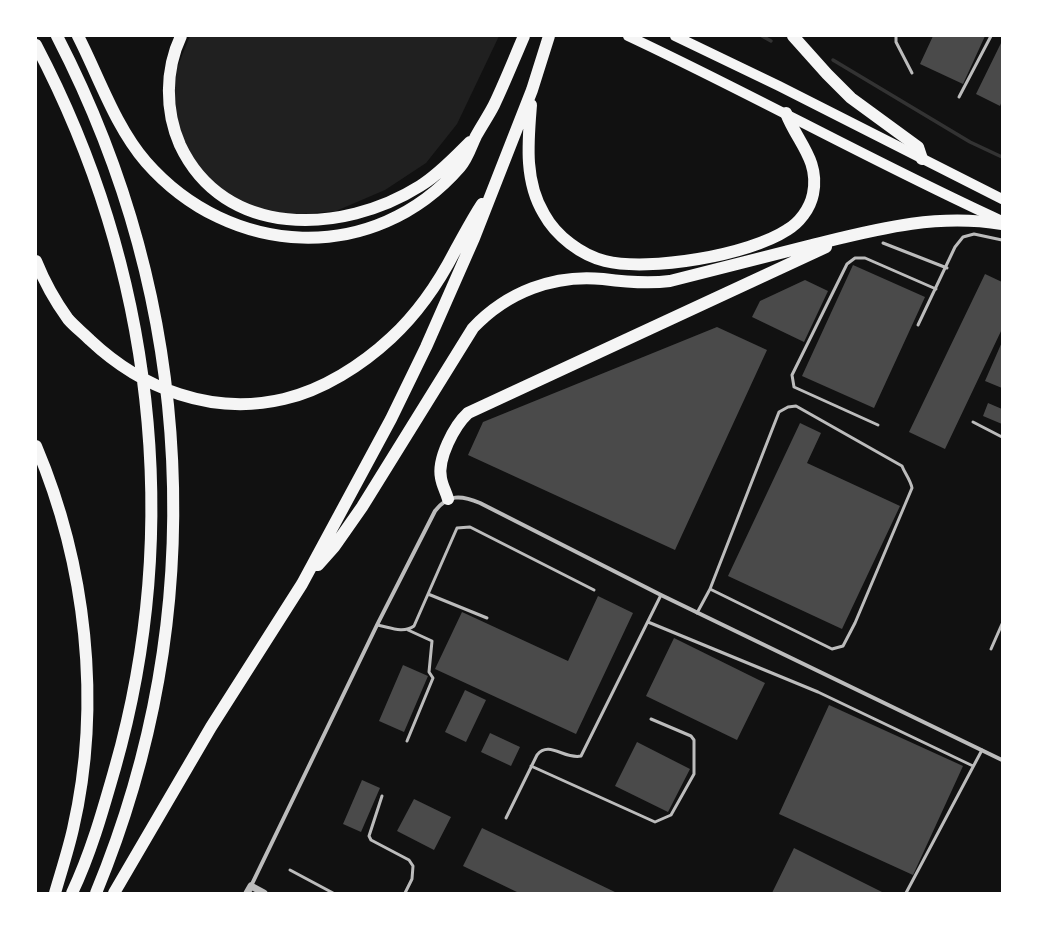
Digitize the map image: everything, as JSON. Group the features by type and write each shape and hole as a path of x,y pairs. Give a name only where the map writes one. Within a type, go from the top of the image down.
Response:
{"highway":[{"path":"57,36 71,63 102,134 135,232 152,302 168,397 174,478 170,594 155,703 124,819 96,893"},
{"path":"78,36 126,132 146,161 172,187 202,209 230,224 248,230 287,237 311,238 351,234 383,223 413,207 448,180 466,159 476,136 494,105 524,36"},
{"path":"181,36 172,61 169,86 170,111 177,137 190,164 204,180 227,199 255,212 280,219 309,220 359,213 379,206 421,185 455,157 476,136"},
{"path":"114,893 211,727 302,584 366,469 409,383 471,246 532,90 549,36"},
{"path":"793,36 851,98 918,147 922,159"},
{"path":"36,45 83,145 118,252 137,335 150,451 151,508 149,584 134,689 104,806 92,845 72,893"},
{"path":"532,90 528,137 528,159 533,187 543,213 558,234 576,248 599,259 627,264 672,263 713,256 766,240 793,226 811,203 814,180 808,153 786,113"},
{"path":"36,261 49,290 69,319 113,360 150,384 178,394 205,401 224,403 254,403 285,399 337,377 377,350 402,327 426,298 455,252 469,224 495,187"},
{"path":"302,584 334,547 362,507 473,328 493,310 510,299 537,286 562,280 589,278 643,283 670,281 838,239 914,222 957,220 1002,223"},
{"path":"448,499 441,477 442,460 460,421 468,413 822,249 838,239"},
{"path":"36,446 50,484 75,575 85,637 87,669 87,724 82,780 74,828 55,893"}],"main road":[{"path":"628,36 774,106 847,146 1002,223"},
{"path":"675,36 779,86 1002,199"}],"street":[{"path":"247,893 377,624 435,511 441,503 448,499 469,498 480,503 697,613 1002,760"},
{"path":"251,886 264,893"}],"lane":[{"path":"896,36 896,42 912,73"},
{"path":"959,97 991,36"},
{"path":"918,325 947,268 955,247 962,237 974,234 1002,240"},
{"path":"883,243 947,268"},
{"path":"878,426 794,387 792,375 847,264 855,258 866,258 936,289"},
{"path":"697,613 710,589 780,412 784,409 796,406 902,466 905,474 910,479 912,488 855,623 843,646 832,649 710,589"},
{"path":"973,422 1002,437"},
{"path":"408,630 414,626 457,528 470,527 594,590"},
{"path":"428,594 487,618"},
{"path":"506,818 531,766 541,749 546,748 575,758 581,756 661,595"},
{"path":"648,622 818,692 973,766"},
{"path":"377,624 408,630 432,641 429,672 433,678 407,741"},
{"path":"991,649 1002,624"},
{"path":"531,766 655,822 663,819 671,815 694,774 694,740 691,736 651,719"},
{"path":"906,893 982,750"},
{"path":"382,796 369,836 371,840 409,860 413,866 412,879 405,893"},
{"path":"290,870 333,893"}],"shaded area":[{"path":"190,36 499,36 457,124 426,163 385,190 336,211 279,216 226,194 205,175 188,151 178,125 174,96 177,68"}],"building":[{"path":"933,36 985,36 963,84 920,64"},
{"path":"1002,41 1002,101 1000,106 976,94"},
{"path":"853,265 925,297 874,408 802,376"},
{"path":"985,274 1002,282 1002,329 945,449 909,432"},
{"path":"805,280 828,291 804,342 752,317 760,301"},
{"path":"717,327 767,350 675,550 468,455 483,422"},
{"path":"1002,342 1002,388 985,381"},
{"path":"988,403 1002,409 1002,424 983,416"},
{"path":"800,423 821,433 807,463 900,506 842,629 728,576"},
{"path":"598,596 633,613 576,734 435,669 462,612 568,661"},
{"path":"674,638 765,683 737,740 646,696"},
{"path":"403,665 428,676 404,732 379,721"},
{"path":"465,690 486,700 466,742 445,732"},
{"path":"829,705 963,766 913,875 779,814"},
{"path":"490,733 520,747 511,766 481,752"},
{"path":"637,742 690,769 668,812 615,786"},
{"path":"362,780 380,788 361,832 343,824"},
{"path":"414,799 451,817 434,850 397,831"},
{"path":"482,828 617,893 519,893 463,866"},
{"path":"794,848 884,893 772,893"}],"waterway":[{"path":"762,36 771,41"},
{"path":"833,60 970,142 1002,157"}]}
